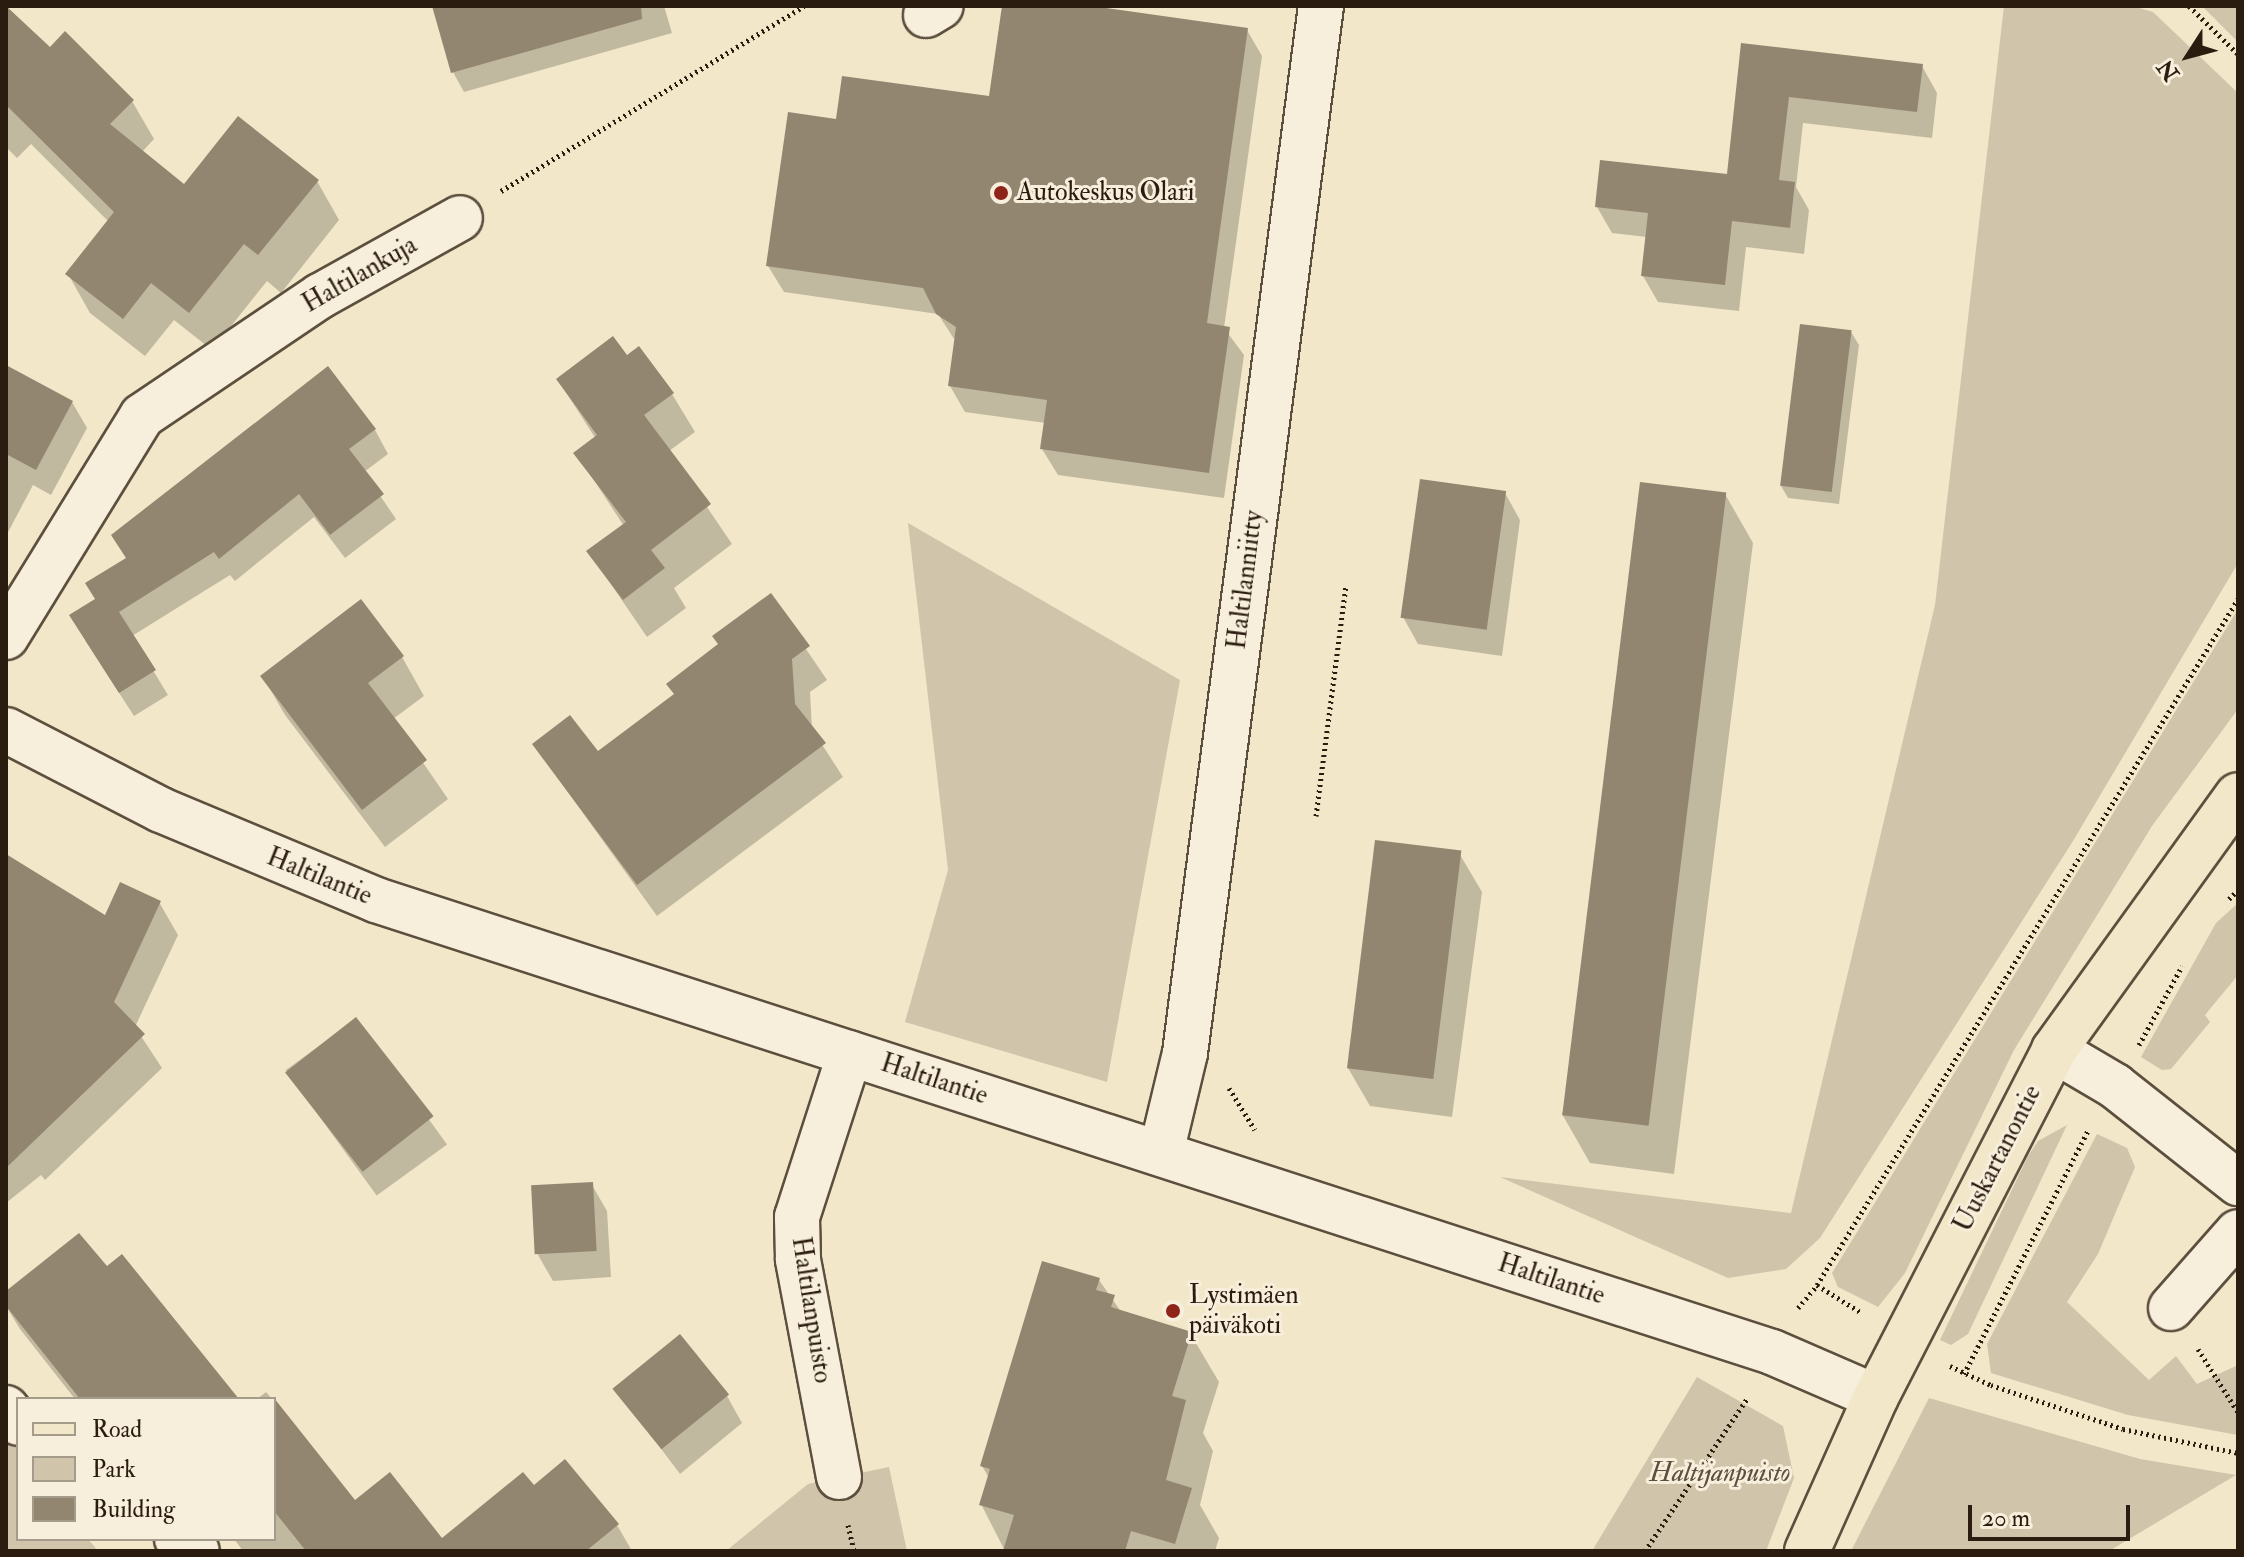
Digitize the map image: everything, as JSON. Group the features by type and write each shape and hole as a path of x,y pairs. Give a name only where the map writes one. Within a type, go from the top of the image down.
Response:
{"main road":[{"name":"Uuskartanontie","path":"1807,1551 1876,1397 2054,1050 2238,795"}],"street":[{"name":"Haltilanniitty","path":"1161,1153 1185,1053 1321,6"},
{"name":"Haltilankuja","path":"6,637 142,416 320,296 460,218"},
{"name":"Haltilantie","path":"6,730 161,810 376,900 1772,1352 1876,1397"},
{"path":"2054,1050 2115,1086 2238,1183"},
{"name":"Haltilanpuisto","path":"839,1477 798,1259 797,1217 850,1053"},
{"path":"2171,1308 2238,1232"}],"path":[{"path":"460,218 804,6"},
{"path":"2189,6 2238,54"},
{"path":"1316,816 1346,586"},
{"path":"1645,1551 1734,1420 1794,1313 1817,1285 2238,599"},
{"path":"1817,1285 1964,1374 2123,1429 2238,1453"},
{"path":"2171,1308 2238,1412"}],"green space":[{"path":"2004,6 2132,6 2153,12 2238,93 2238,563 2073,841 1820,1238 1786,1269 1728,1278 1500,1177 1791,1213 1935,605"},
{"path":"2202,6 2238,7 2238,42"},
{"path":"908,523 1180,680 1107,1082 905,1022 948,870"},
{"path":"2238,609 2238,709 2152,826 2014,1050 1905,1273 1878,1307 1838,1287 1832,1273"},
{"path":"2238,903 2238,975 2205,1015 2210,1022 2171,1069 2162,1070 2141,1057 2216,923"},
{"path":"2067,1125 1968,1334 1951,1345 1940,1340 2028,1156 2038,1141"},
{"path":"2097,1134 2127,1148 2135,1167 2098,1254 2067,1302 2149,1380 2176,1356 2197,1384 2238,1365 2238,1435 2128,1415 1991,1373 1987,1344"},
{"name":"Haltijanpuisto","path":"1697,1377 1783,1426 1794,1478 1766,1551 1592,1551"},
{"path":"1929,1398 2140,1459 2236,1475 2109,1551 1851,1551"},
{"path":"6,1434 16,1446 16,1541 90,1541 98,1551 6,1551"},
{"path":"889,1467 907,1551 726,1551 808,1484"}],"building":[{"path":"6,6 50,47 65,31 134,100 110,124 184,184 238,116 319,180 258,255 244,244 189,313 151,283 123,319 65,274 114,212 6,105"},
{"path":"432,6 641,6 642,19 451,73"},
{"name":"Autokeskus Olari","path":"1002,6 1092,6 1248,28 1207,323 1230,327 1209,473 1040,449 1047,400 948,386 956,327 936,314 923,288 766,266 788,112 836,119 842,76 989,96"},
{"path":"1741,43 1923,64 1917,112 1789,97 1779,180 1795,182 1790,228 1732,221 1725,285 1641,276 1648,213 1595,207 1600,160 1727,174"},
{"path":"1800,324 1852,330 1832,492 1780,486"},
{"path":"613,336 627,355 639,346 674,393 644,415 711,504 651,550 665,568 623,600 586,551 626,522 573,453 597,435 556,379"},
{"path":"6,365 73,401 36,470 6,454"},
{"path":"328,366 376,429 349,449 384,494 330,535 299,494 219,559 214,552 119,612 156,670 119,693 69,615 95,599 85,583 126,558 111,535"},
{"path":"1420,479 1506,491 1487,630 1401,618"},
{"path":"1640,482 1726,493 1649,1126 1562,1115"},
{"path":"771,593 810,646 792,659 795,704 826,743 637,885 532,744 570,715 598,751 674,694 666,684 718,644 712,636"},
{"path":"361,599 404,656 368,683 427,760 362,810 260,676"},
{"path":"1375,840 1461,851 1433,1079 1347,1068"},
{"path":"6,854 105,915 120,882 161,901 114,1002 145,1034 6,1168"},
{"path":"356,1017 434,1116 363,1172 285,1072"},
{"path":"593,1182 597,1251 535,1254 531,1185"},
{"path":"79,1233 107,1266 122,1254 237,1397 78,1397 6,1306 6,1291"},
{"path":"1042,1261 1100,1278 1096,1290 1115,1295 1111,1307 1192,1332 1172,1396 1186,1400 1166,1480 1192,1488 1175,1544 1131,1531 1125,1551 1003,1551 1014,1515 979,1505 990,1469 980,1466"},
{"path":"680,1334 729,1395 661,1449 612,1389"},
{"path":"276,1401 355,1500 390,1472 442,1538 523,1472 534,1485 565,1459 619,1524 586,1551 306,1551 276,1514"}],"place":[{"name":"Autokeskus Olari","path":"1001,193"},
{"name":"Lystimäen päiväkoti","path":"1173,1311"}]}
